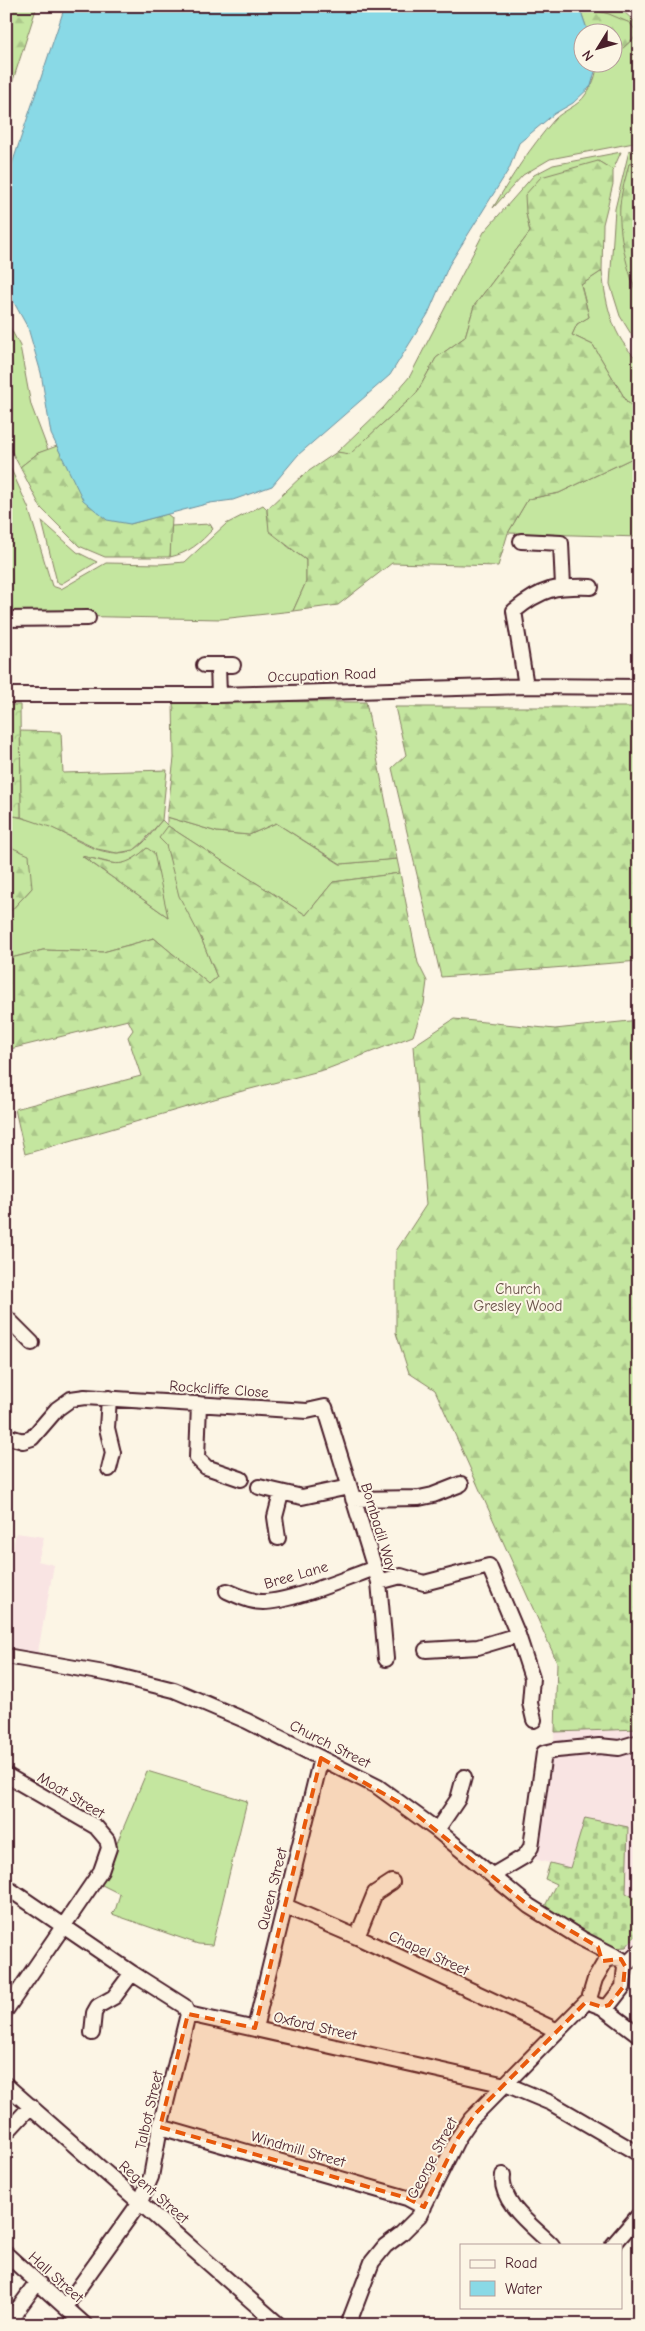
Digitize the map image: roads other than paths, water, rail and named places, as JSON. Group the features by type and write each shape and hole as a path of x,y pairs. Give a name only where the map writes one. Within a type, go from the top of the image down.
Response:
{"street":[{"path":"521,541 561,543 563,586"},
{"path":"526,686 514,612 533,595 563,586 591,587"},
{"path":"6,620 88,618"},
{"path":"204,665 233,665"},
{"path":"218,665 219,695"},
{"name":"Occupation Road","path":"6,695 219,695 526,686 639,687"},
{"path":"6,1317 24,1327 32,1343"},
{"name":"Rockcliffe Close","path":"6,1436 23,1441 32,1438 57,1409 72,1398 109,1398 307,1411 325,1408"},
{"path":"108,1469 113,1454 107,1428 109,1398"},
{"path":"199,1404 197,1458 206,1467 240,1479"},
{"name":"Bombadil Way","path":"325,1408 379,1582 386,1659"},
{"path":"259,1487 302,1498 351,1493 419,1498 433,1495 461,1484"},
{"path":"278,1538 275,1518 281,1494"},
{"path":"379,1582 402,1576 424,1584 489,1566 518,1634 532,1678 530,1703 534,1720"},
{"name":"Bree Lane","path":"227,1591 245,1599 264,1602 290,1597 375,1568"},
{"path":"426,1650 478,1647 518,1634"},
{"name":"Church Street","path":"6,1656 110,1674 174,1690 247,1721 378,1787 437,1830 529,1906 598,1947 632,1958"},
{"path":"493,1875 525,1856 531,1847 544,1754 557,1750 599,1746 619,1748 639,1742"},
{"name":"Queen Street","path":"255,2028 320,1758"},
{"name":"Moat Street","path":"6,1776 96,1827 107,1840 107,1857 101,1870 63,1926"},
{"path":"437,1830 458,1799 464,1777"},
{"path":"357,1937 375,1894 392,1882"},
{"path":"6,1888 184,2006 188,2014"},
{"name":"Chapel Street","path":"285,1906 357,1937 558,2031"},
{"path":"6,2010 63,1926"},
{"path":"598,1947 602,1959 601,1967"},
{"path":"602,2008 609,2005 618,1995 632,1958 606,1960 590,1991 589,1999 639,2035"},
{"path":"92,2033 94,2013 98,2006 114,1997 132,1973"},
{"name":"George Street","path":"348,2325 372,2262 385,2246 411,2226 424,2207 462,2132 476,2113 589,1999"},
{"name":"Oxford Street","path":"188,2014 503,2085 551,2103 639,2154"},
{"name":"Talbot Street","path":"65,2307 140,2202 151,2177 160,2127 188,2014"},
{"name":"Regent Street","path":"6,2084 279,2325"},
{"path":"6,2133 31,2106"},
{"name":"Windmill Street","path":"160,2127 391,2194 424,2207"},
{"path":"503,2175 502,2184 509,2202 551,2244"},
{"path":"613,2244 639,2215"},
{"name":"Hall Street","path":"6,2254 85,2325"},
{"path":"14,2325 15,2313 37,2283"}],"water":[{"path":"65,6 579,6 585,22 572,22 572,72 595,72 591,86 573,103 554,114 519,143 509,169 449,265 428,314 390,375 298,455 272,486 233,500 210,503 130,524 107,520 83,500 51,434 41,373 28,328 6,288 6,182"}],"park label":[{"name":"Church Gresley Wood","path":"518,1298"}]}
